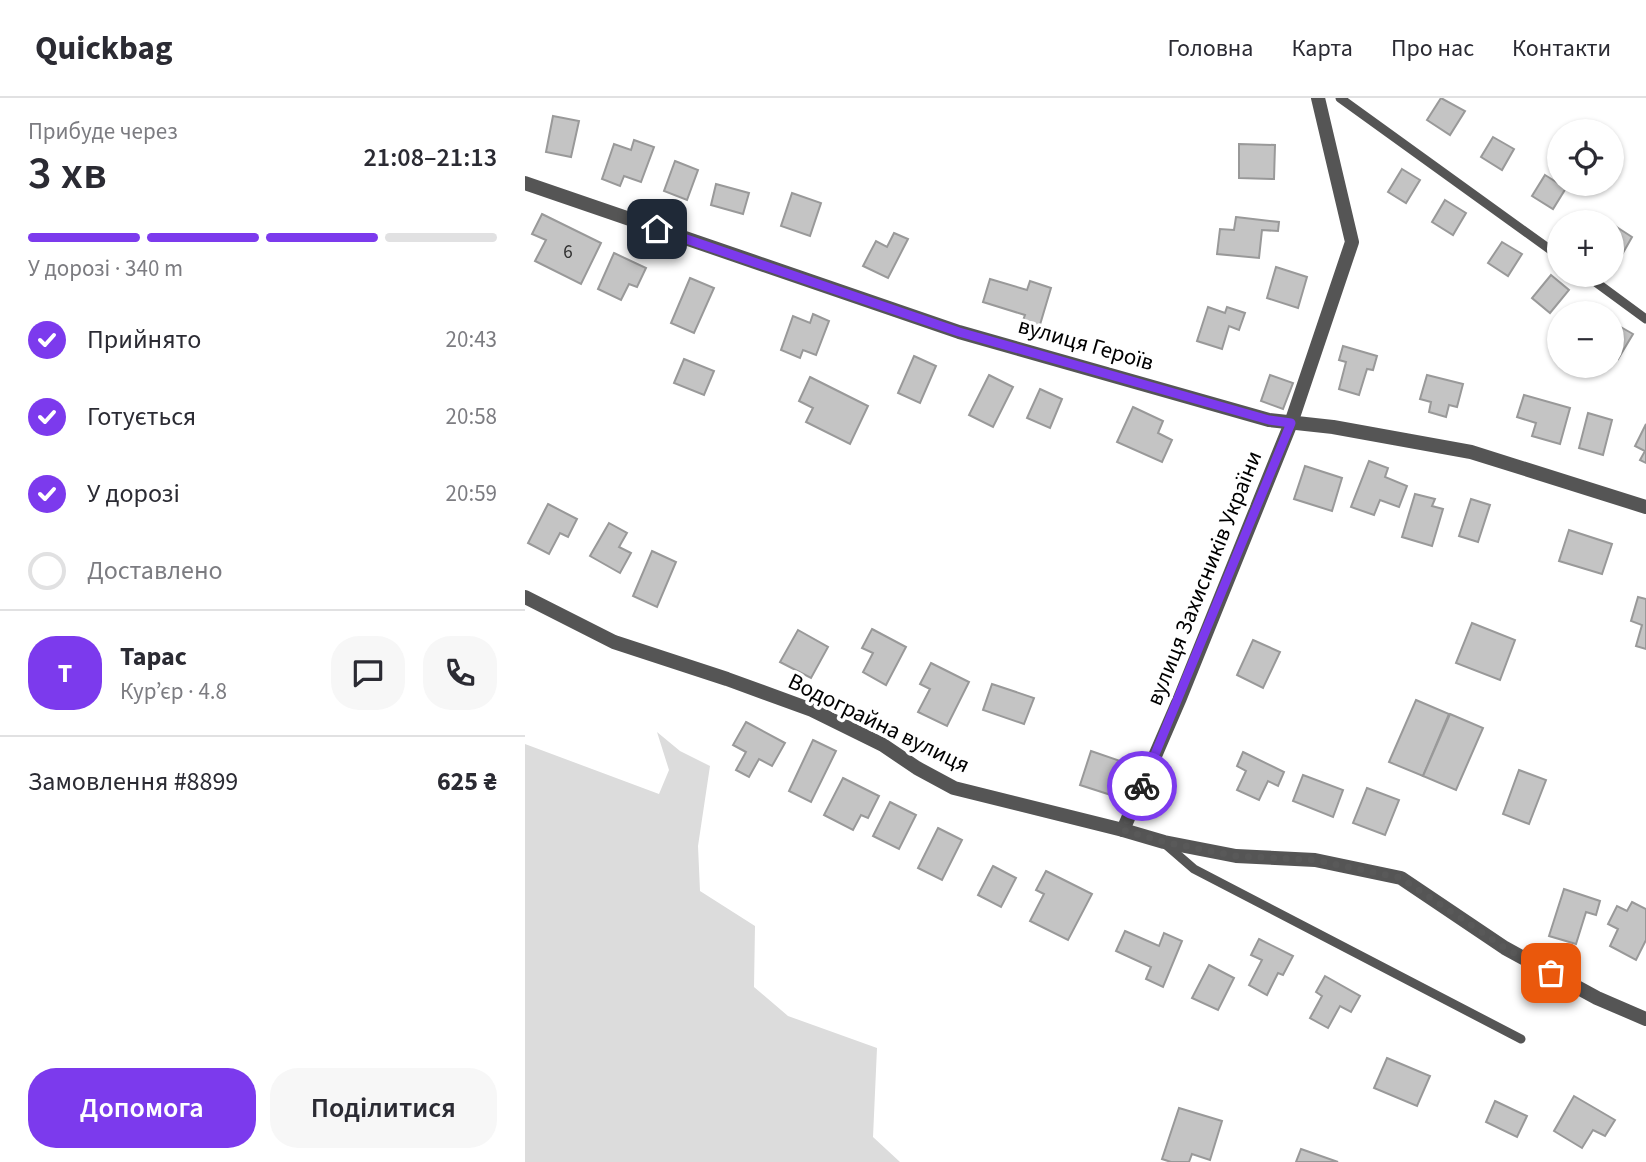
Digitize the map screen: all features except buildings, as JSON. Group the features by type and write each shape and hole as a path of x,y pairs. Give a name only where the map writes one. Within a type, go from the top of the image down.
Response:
{"street":[{"name":"вулиця Захисників України","path":"1123,830 1180,698 1291,423 1352,242 1318,98"},
{"name":"вулиця Героїв","path":"525,183 959,332 1269,420 1333,427 1471,452 1646,507"},
{"name":"Водограйна вулиця","path":"525,597 614,642 812,710 883,745 954,788 1164,842 1236,856 1315,860 1401,878 1505,948 1597,998 1646,1018"}],"lane":[{"path":"1340,98 1547,247"},
{"path":"1602,287 1646,319"},
{"path":"1164,842 1193,869 1521,1039"}],"shaded area":[{"path":"657,732 680,751 710,766 698,846 700,891 755,926 754,987 788,1016 877,1048 873,1137 900,1162 525,1162 525,744 659,794 669,770"}],"way so far":[{"path":"1142,786 1123,830 1164,842 1236,856 1315,860 1401,878 1505,948 1551,973"}],"route":[{"path":"657,229 959,332 1269,420 1291,423 1142,786"}]}
